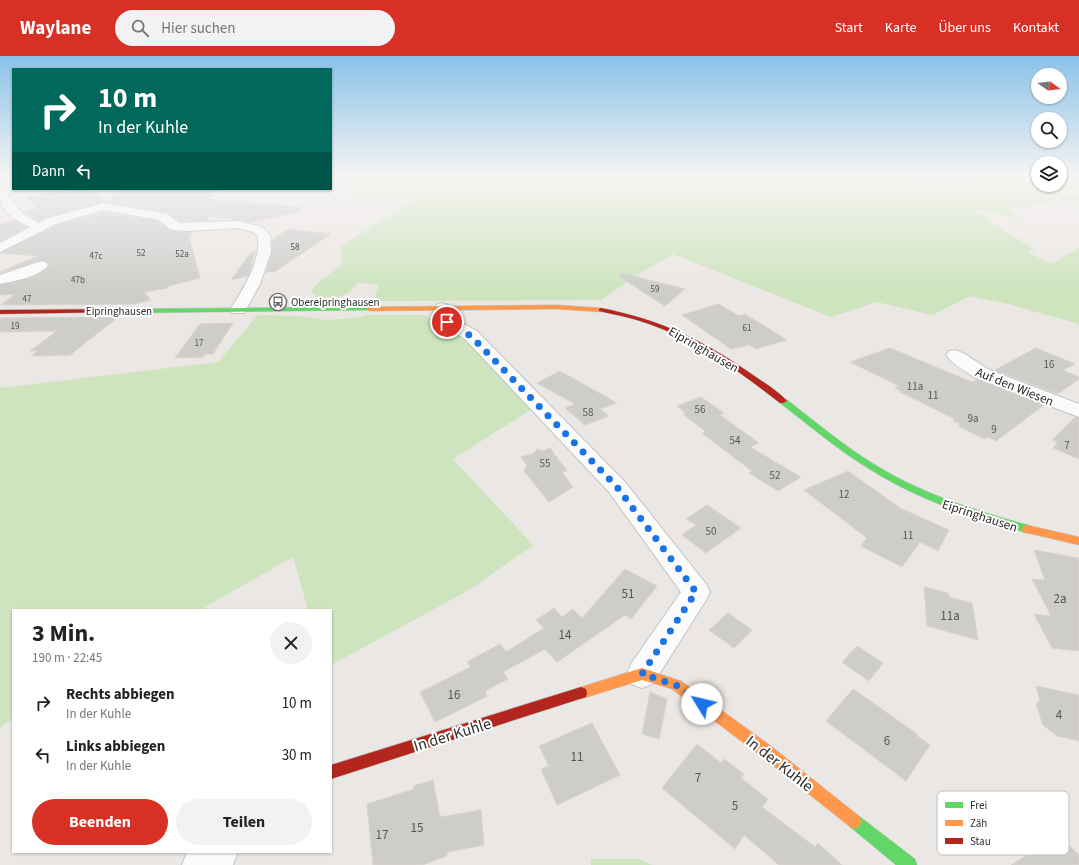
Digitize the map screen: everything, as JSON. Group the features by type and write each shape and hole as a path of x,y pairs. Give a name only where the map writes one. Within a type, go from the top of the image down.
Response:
{"main road":[{"name":"Eipringhausen","path":"0,312 442,308 585,309 623,314 658,324 683,334 723,359 874,467 924,494 953,507 988,519 1079,541"},
{"name":"In der Kuhle","path":"332,772 642,674 676,685 766,751 909,865"}],"street":[{"path":"16,215 39,227"},
{"path":"0,248 52,221 74,215"},
{"path":"151,215 163,217 174,226 234,225 252,227 264,235 265,249 260,265 238,310"},
{"path":"0,280 30,271 41,265"},
{"path":"442,308 440,316 471,336 617,487 696,592 642,674"},
{"name":"Auf den Wiesen","path":"955,355 982,374 1079,411"},
{"path":"201,865 218,853"}],"green space":[{"path":"391,215 980,215 1035,250 1028,250 1031,254 1051,264 1079,248 1079,324 1008,304 970,296 932,315 877,302 831,317 673,254 634,277 601,300 378,301 375,296 379,284 357,283 345,295 335,297 317,297 311,291 314,287 342,264 340,247"},
{"path":"1000,215 1016,215 1021,219"},
{"path":"258,315 301,316 326,320 355,318 367,315 425,315 464,336 535,407 453,459 533,545 471,589 332,664 332,609 308,609 293,557 202,609 12,609 12,720 1,726 0,732 0,388 218,362"},
{"path":"591,859 639,859 652,865 591,865"}],"building":[{"path":"29,215 56,215 48,217 39,221"},
{"path":"94,215 121,215 158,221 169,230 193,232 189,237 200,278 168,286 168,288 144,292 151,300 134,304 1,305 16,294 0,295 0,285 33,277 45,270 50,265 46,261 41,260 0,273 38,256 1,253 57,225"},
{"path":"170,215 284,215 252,222 210,216 206,221 180,221"},
{"path":"15,220 27,227 0,241 0,224"},
{"path":"288,229 331,234 276,271 266,272 272,252 272,240"},
{"path":"256,250 248,276 231,280 249,255"},
{"path":"621,273 685,289 665,306 620,277"},
{"path":"718,304 739,316 745,314 787,340 756,349 749,345 731,349 682,315"},
{"path":"118,317 70,355 31,356 38,351 30,351 57,331 0,332 0,318"},
{"path":"233,323 213,354 205,354 203,357 175,358 200,324"},
{"path":"890,348 972,382 977,380 1044,405 996,441 988,437 985,439 958,426 961,424 953,421 955,419 900,392 902,391 895,388 899,386 850,362"},
{"path":"1036,348 1075,364 1063,370 1079,377 1079,379 1058,394 995,370"},
{"path":"560,371 617,403 600,409 609,416 585,425 565,408 575,404 537,383"},
{"path":"701,397 724,413 720,415 759,443 750,447 801,477 778,491 749,473 752,471 703,434 705,431 683,414 686,413 677,406"},
{"path":"1075,417 1079,418 1079,459 1053,448 1058,442 1052,440"},
{"path":"550,448 567,471 562,472 573,487 549,502 524,471 527,465 521,457 534,453 537,449 543,451"},
{"path":"848,471 900,508 949,530 938,551 920,542 902,567 861,546 867,538 804,490"},
{"path":"707,505 741,528 706,553 682,535 696,525 686,519"},
{"path":"1034,550 1079,558 1079,651 1052,648 1034,614 1051,616 1032,579 1045,580"},
{"path":"625,569 657,586 631,619 625,615 557,662 545,649 503,672 508,679 485,691 487,696 435,722 420,692 471,667 467,662 500,644 506,652 544,628 536,620 554,608 562,617 573,609 582,618"},
{"path":"924,587 948,593 949,597 972,603 978,640 927,626"},
{"path":"728,613 752,630 734,648 709,630"},
{"path":"857,646 883,663 869,681 842,662"},
{"path":"1036,686 1079,695 1079,741 1057,736 1043,725 1036,704 1040,700"},
{"path":"853,689 917,734 916,735 930,745 906,781 826,721"},
{"path":"650,692 667,699 659,739 642,734"},
{"path":"592,723 620,775 557,805 541,769 549,766 539,746"},
{"path":"697,744 721,763 724,759 744,774 741,778 768,799 762,807 815,847 818,843 842,865 779,865 744,835 735,849 662,788"},
{"path":"433,780 440,817 481,810 484,845 447,852 447,856 422,865 373,865 367,804 414,789 413,786"},
{"path":"1069,845 1079,855 1079,865 1011,865 1028,855 1069,855"}],"traffic: fast":[{"path":"122,311 369,309"},
{"path":"783,401 850,452 892,478 948,504 987,518 1027,529"},
{"path":"854,821 909,865"}],"traffic: slow":[{"path":"369,309 557,307 601,310"},
{"path":"1027,529 1079,541"},
{"path":"581,693 642,674 676,685 766,751 854,821"}],"traffic: jam":[{"path":"601,310 627,315 652,323 698,343 741,370 783,401"},
{"path":"0,312 122,311"},
{"path":"332,772 581,693"}],"place":[{"name":"Obereipringhausen","path":"278,302"}],"route":[{"path":"447,322 460,328 471,336 617,487 696,592 642,674 676,685 702,704"}]}
